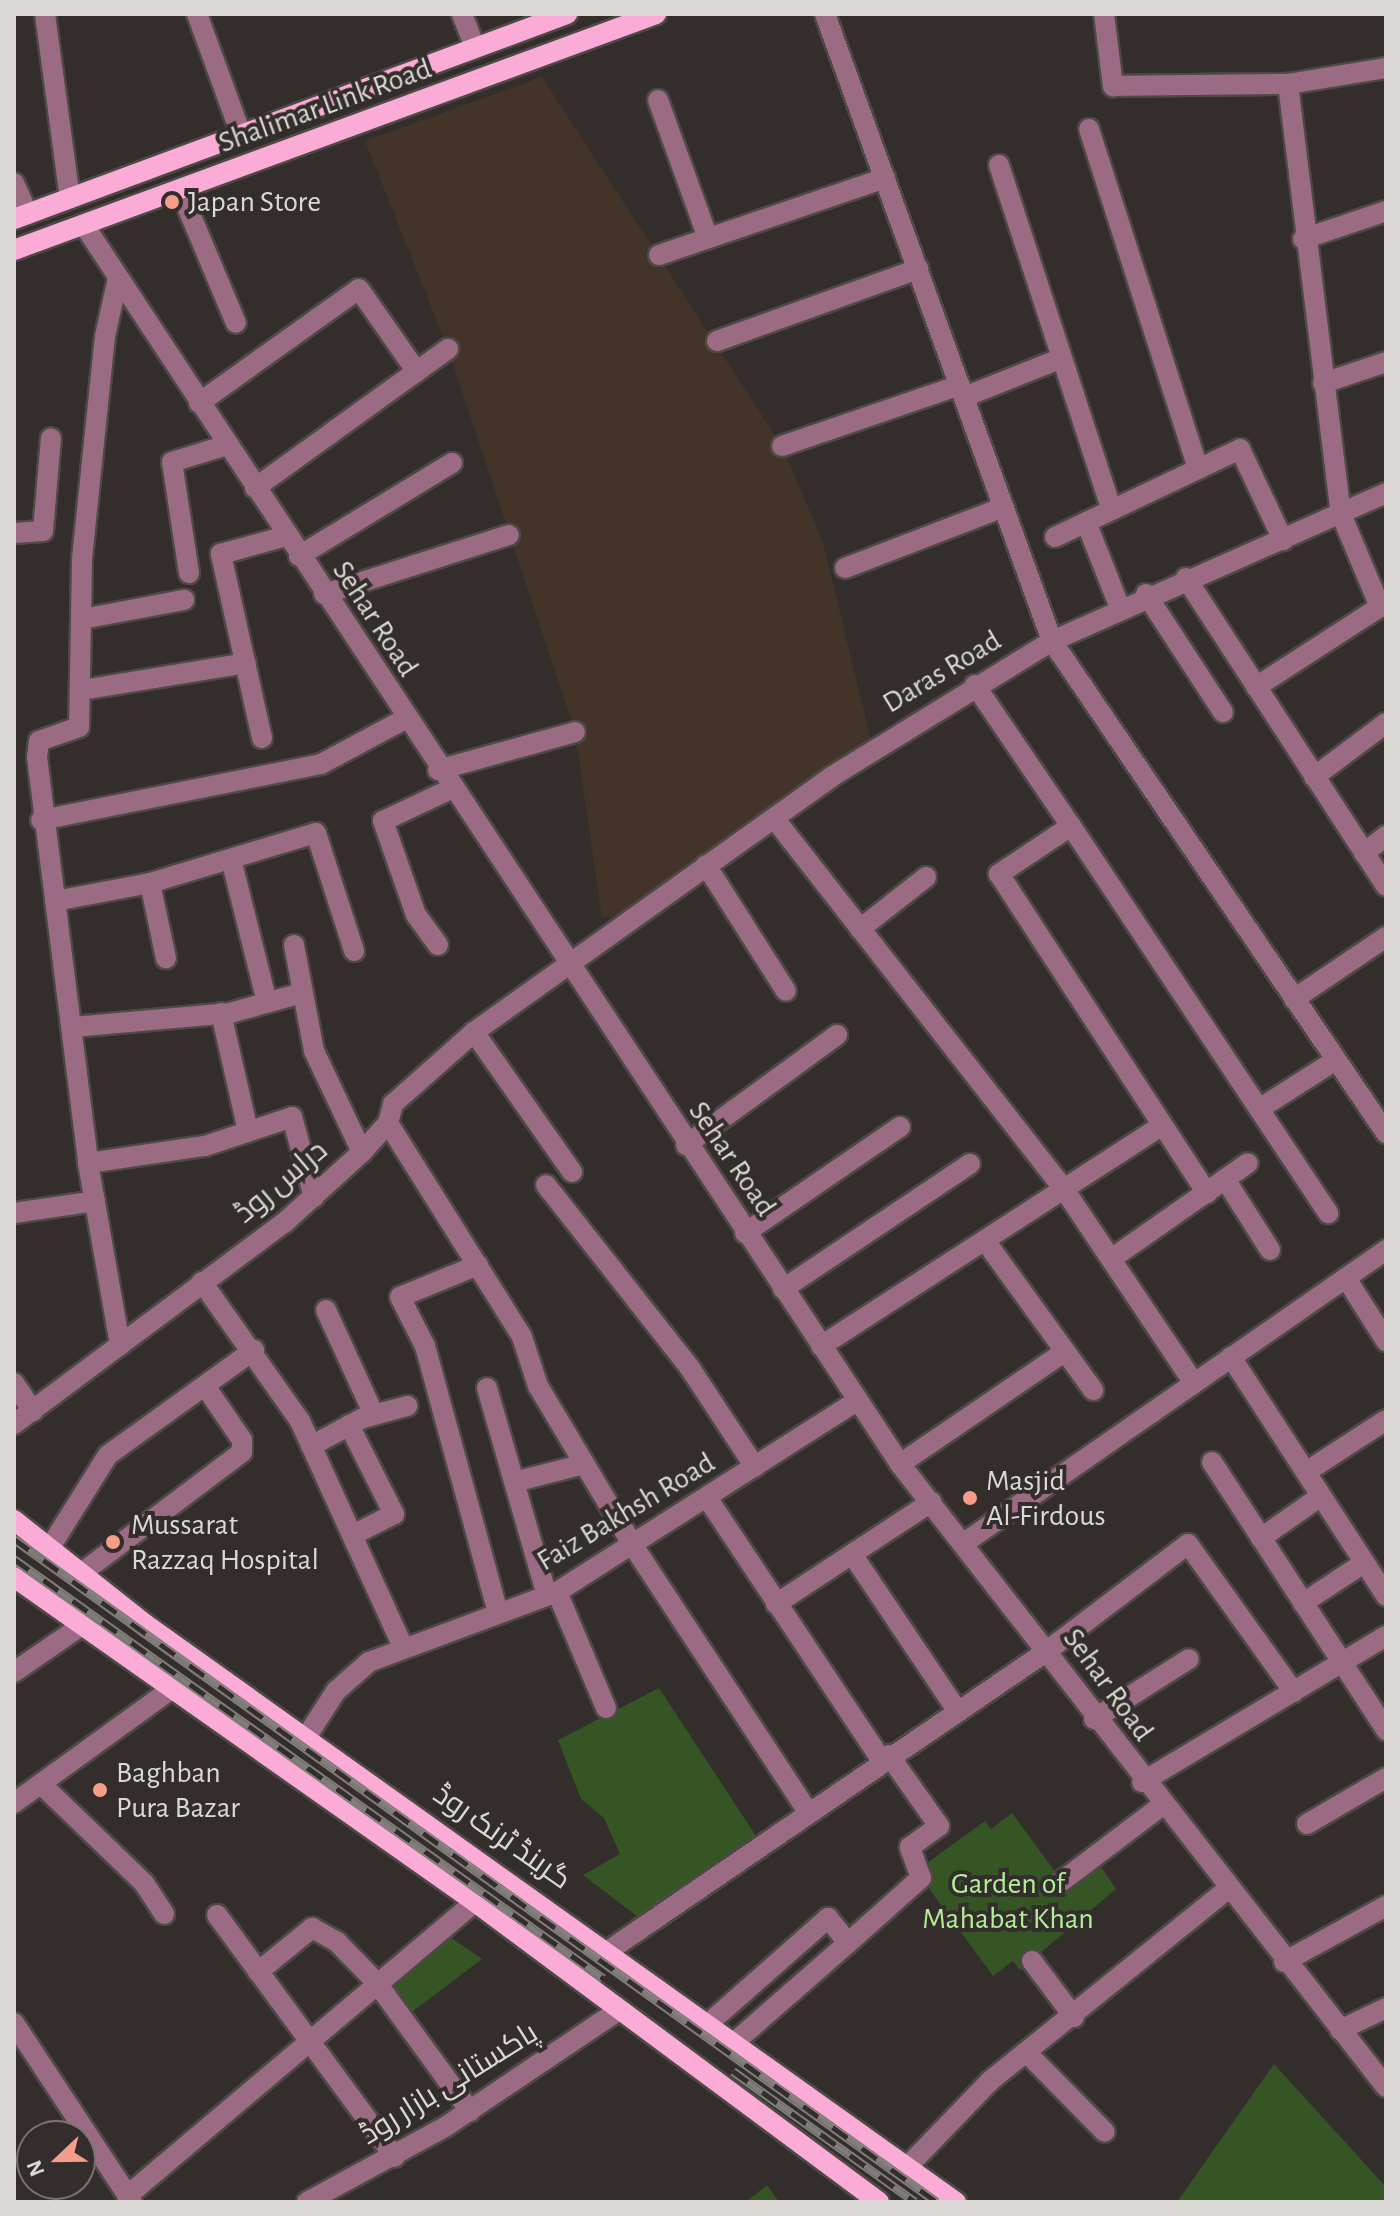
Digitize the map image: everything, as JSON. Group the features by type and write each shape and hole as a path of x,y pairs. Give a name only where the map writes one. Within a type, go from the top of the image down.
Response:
{"main road":[{"name":"Shalimar Link Road","path":"21,216 567,14"},
{"name":"Shalimar Link Road","path":"14,250 401,111 656,14"},
{"path":"389,79 401,111"},
{"name":"گرینڈ ٹرنک روڈ","path":"14,1520 79,1575 611,1949 956,2202"},
{"path":"14,1577 169,1691 475,1902 879,2202"}],"street":[{"path":"45,14 70,198"},
{"path":"197,14 241,134"},
{"path":"462,14 475,48"},
{"path":"825,14 1052,641 1386,1133"},
{"path":"1104,14 1113,86 1288,84 1386,68"},
{"path":"1256,687 1383,605 1341,514 1303,239 1288,84"},
{"path":"658,100 708,238"},
{"path":"1089,129 1198,469"},
{"path":"999,165 1112,510"},
{"path":"659,255 885,178"},
{"path":"14,183 21,216"},
{"path":"180,190 236,323"},
{"path":"1303,239 1386,211"},
{"name":"Sehar Road","path":"84,225 563,962 900,1464 1047,1651 1142,1782 1386,2087"},
{"path":"717,341 918,269"},
{"path":"118,278 105,336 82,619 82,690 77,733 39,741 41,820 73,1027 88,1163 120,1345"},
{"path":"199,403 359,289 417,372"},
{"path":"255,488 448,349"},
{"path":"782,446 1062,358"},
{"path":"1323,383 1386,362"},
{"path":"14,533 43,531 51,438"},
{"path":"189,573 172,462 227,445"},
{"path":"1055,537 1240,449 1283,540"},
{"path":"299,556 452,463"},
{"name":"Daras Road","path":"563,962 975,685 1052,641 1146,594 1283,540 1386,493"},
{"path":"845,568 1004,507"},
{"path":"1086,522 1120,608"},
{"path":"324,594 509,535"},
{"path":"262,738 221,554 286,536"},
{"path":"1186,578 1386,886"},
{"path":"1146,594 1223,712"},
{"path":"82,619 184,600"},
{"path":"82,690 246,663"},
{"path":"975,685 1328,1213"},
{"path":"41,820 321,764 405,719"},
{"path":"1314,777 1386,723"},
{"path":"438,770 575,732"},
{"path":"438,945 416,915 383,821 451,789"},
{"path":"774,818 1066,1192 1194,1383"},
{"path":"1071,826 999,874 1160,1127 1207,1193"},
{"path":"55,901 150,883 316,833 354,951"},
{"path":"1364,853 1386,836"},
{"path":"231,859 267,1002"},
{"path":"706,865 786,991"},
{"path":"860,929 926,877"},
{"path":"150,883 166,958"},
{"path":"1294,999 1386,937"},
{"path":"294,945 314,1051 362,1152"},
{"name":"دراس روڈ","path":"14,1424 314,1197 388,1123 393,1104 474,1032 563,962"},
{"path":"73,1027 221,1013 302,993"},
{"path":"221,1013 248,1131"},
{"path":"474,1032 572,1172"},
{"path":"686,1145 837,1035"},
{"path":"1259,1109 1336,1060"},
{"path":"88,1163 205,1146 292,1117 314,1197"},
{"path":"388,1123 478,1265 584,1464 634,1547 807,1810"},
{"path":"745,1233 900,1127"},
{"path":"821,1346 1066,1192 1160,1127"},
{"path":"1111,1259 1248,1163"},
{"path":"783,1289 970,1164"},
{"path":"1225,1179 1270,1250"},
{"path":"546,1185 690,1368 755,1467"},
{"path":"14,1213 95,1201"},
{"path":"986,1242 1063,1353 1093,1390"},
{"path":"964,1543 1386,1250"},
{"path":"478,1265 400,1297 425,1346 498,1613"},
{"path":"1346,1278 1386,1341"},
{"path":"202,1282 254,1350 311,1446 402,1645"},
{"path":"326,1310 374,1415"},
{"path":"49,1549 108,1455 254,1350"},
{"path":"900,1464 1063,1353"},
{"path":"1231,1357 1386,1596"},
{"path":"14,1383 33,1411"},
{"path":"79,1575 242,1452 242,1440 205,1386"},
{"path":"487,1388 514,1482 552,1594 606,1708"},
{"name":"Faiz Bakhsh Road","path":"307,1736 336,1691 402,1645 552,1594 634,1547 857,1401"},
{"path":"311,1446 349,1425 407,1406"},
{"path":"1306,1472 1386,1420"},
{"path":"349,1425 394,1514 353,1535"},
{"path":"1212,1462 1386,1730"},
{"path":"514,1482 584,1464"},
{"path":"1261,1538 1321,1496"},
{"path":"708,1499 776,1604 886,1758 939,1826 910,1847 921,1878 736,2041"},
{"path":"776,1604 931,1502"},
{"path":"611,1949 807,1810 1047,1651 1188,1544 1294,1692"},
{"path":"852,1554 956,1709"},
{"path":"1303,1603 1364,1563"},
{"path":"14,1672 81,1626"},
{"path":"1142,1782 1386,1636"},
{"path":"1094,1719 1189,1659"},
{"path":"14,1803 169,1691"},
{"path":"1307,1824 1386,1778"},
{"path":"41,1784 144,1883 164,1914"},
{"path":"1062,1881 1161,1806"},
{"path":"909,2165 1026,2052 1074,2017 1227,1890"},
{"path":"14,2023 130,2199 376,1982 475,1902"},
{"path":"1284,1962 1386,1906"},
{"path":"217,1915 395,2157"},
{"path":"709,2023 828,1918 848,1943"},
{"path":"258,1972 312,1928 376,1982 470,2111"},
{"path":"1032,1961 1074,2017"},
{"path":"1340,2030 1386,2008"},
{"name":"پاکستانی بازار روڈ","path":"307,2202 395,2157 470,2111 619,2010"},
{"path":"1026,2052 1105,2132"}],"shaded area":[{"path":"542,77 782,446 823,543 872,744 645,913 602,918 575,732 448,349 365,141"}],"green space":[{"path":"659,1688 760,1842 646,1923 583,1875 620,1854 604,1818 581,1799 558,1740"},
{"name":"Garden of Mahabat Khan","path":"1012,1813 1062,1881 1095,1858 1116,1889 1020,1970 1013,1961 993,1976 916,1871 985,1821 991,1829"},
{"path":"443,1932 482,1959 408,2015 380,1984"},
{"path":"1274,2064 1386,2187 1386,2202 1177,2202"},
{"path":"767,2185 779,2202 746,2202"}],"railway":[{"path":"14,1539 937,2202"},
{"path":"14,1559 603,1978"},
{"path":"733,2071 915,2202"}],"place":[{"name":"Japan Store","path":"172,202"},
{"name":"Masjid Al-Firdous","path":"970,1498"},
{"name":"Mussarat Razzaq Hospital","path":"113,1542"},
{"name":"Baghban Pura Bazar","path":"100,1790"}]}
